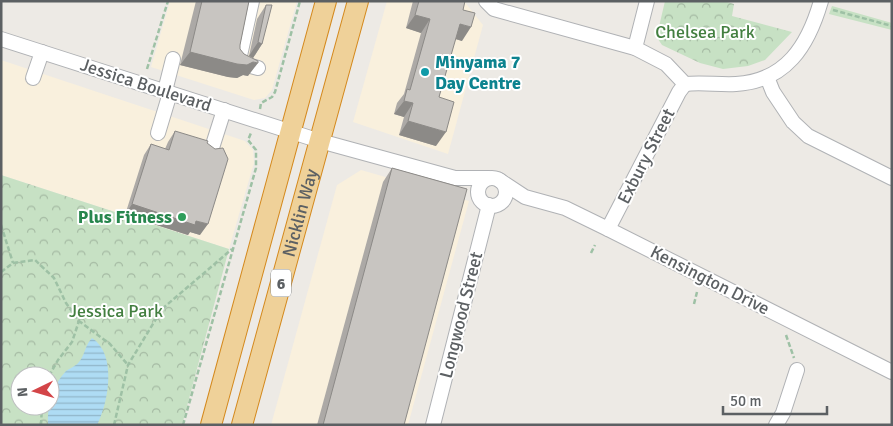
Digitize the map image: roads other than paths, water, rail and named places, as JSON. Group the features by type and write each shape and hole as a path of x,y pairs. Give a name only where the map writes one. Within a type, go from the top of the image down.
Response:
{"highway":[{"name":"Nicklin Way","path":"210,425 326,1"},
{"name":"Nicklin Way","path":"242,425 358,1"}],"street":[{"path":"252,1 239,60 247,65 258,68"},
{"path":"486,1 494,9 634,48 666,64 685,84 699,82 748,83 783,69 800,51 814,26 820,4"},
{"path":"634,48 647,1"},
{"name":"Jessica Boulevard","path":"2,43 42,52 290,131"},
{"path":"34,78 42,52"},
{"path":"158,133 168,92 173,58"},
{"path":"766,77 773,92 793,122 808,136 892,178"},
{"name":"Exbury Street","path":"608,229 679,92 685,84"},
{"path":"212,151 224,110"},
{"path":"290,131 455,178 494,179 506,188 504,199 495,206 489,206 480,200 478,194 480,184 494,179"},
{"path":"455,178 478,194"},
{"name":"Kensington Drive","path":"494,179 525,197 565,208 892,372"},
{"name":"Kensington Drive","path":"504,199 525,197"},
{"name":"Longwood Street","path":"433,425 489,206"},
{"path":"781,423 796,370"}],"water":[{"path":"92,338 100,345 108,366 105,404 97,425 48,425 48,416 60,416 60,378 66,371 79,362"}],"place":[{"name":"Minyama 7 Day Centre","path":"425,72"},
{"name":"Plus Fitness","path":"182,217"}],"park label":[{"name":"Chelsea Park","path":"705,32"},
{"name":"Jessica Park","path":"116,311"}]}
